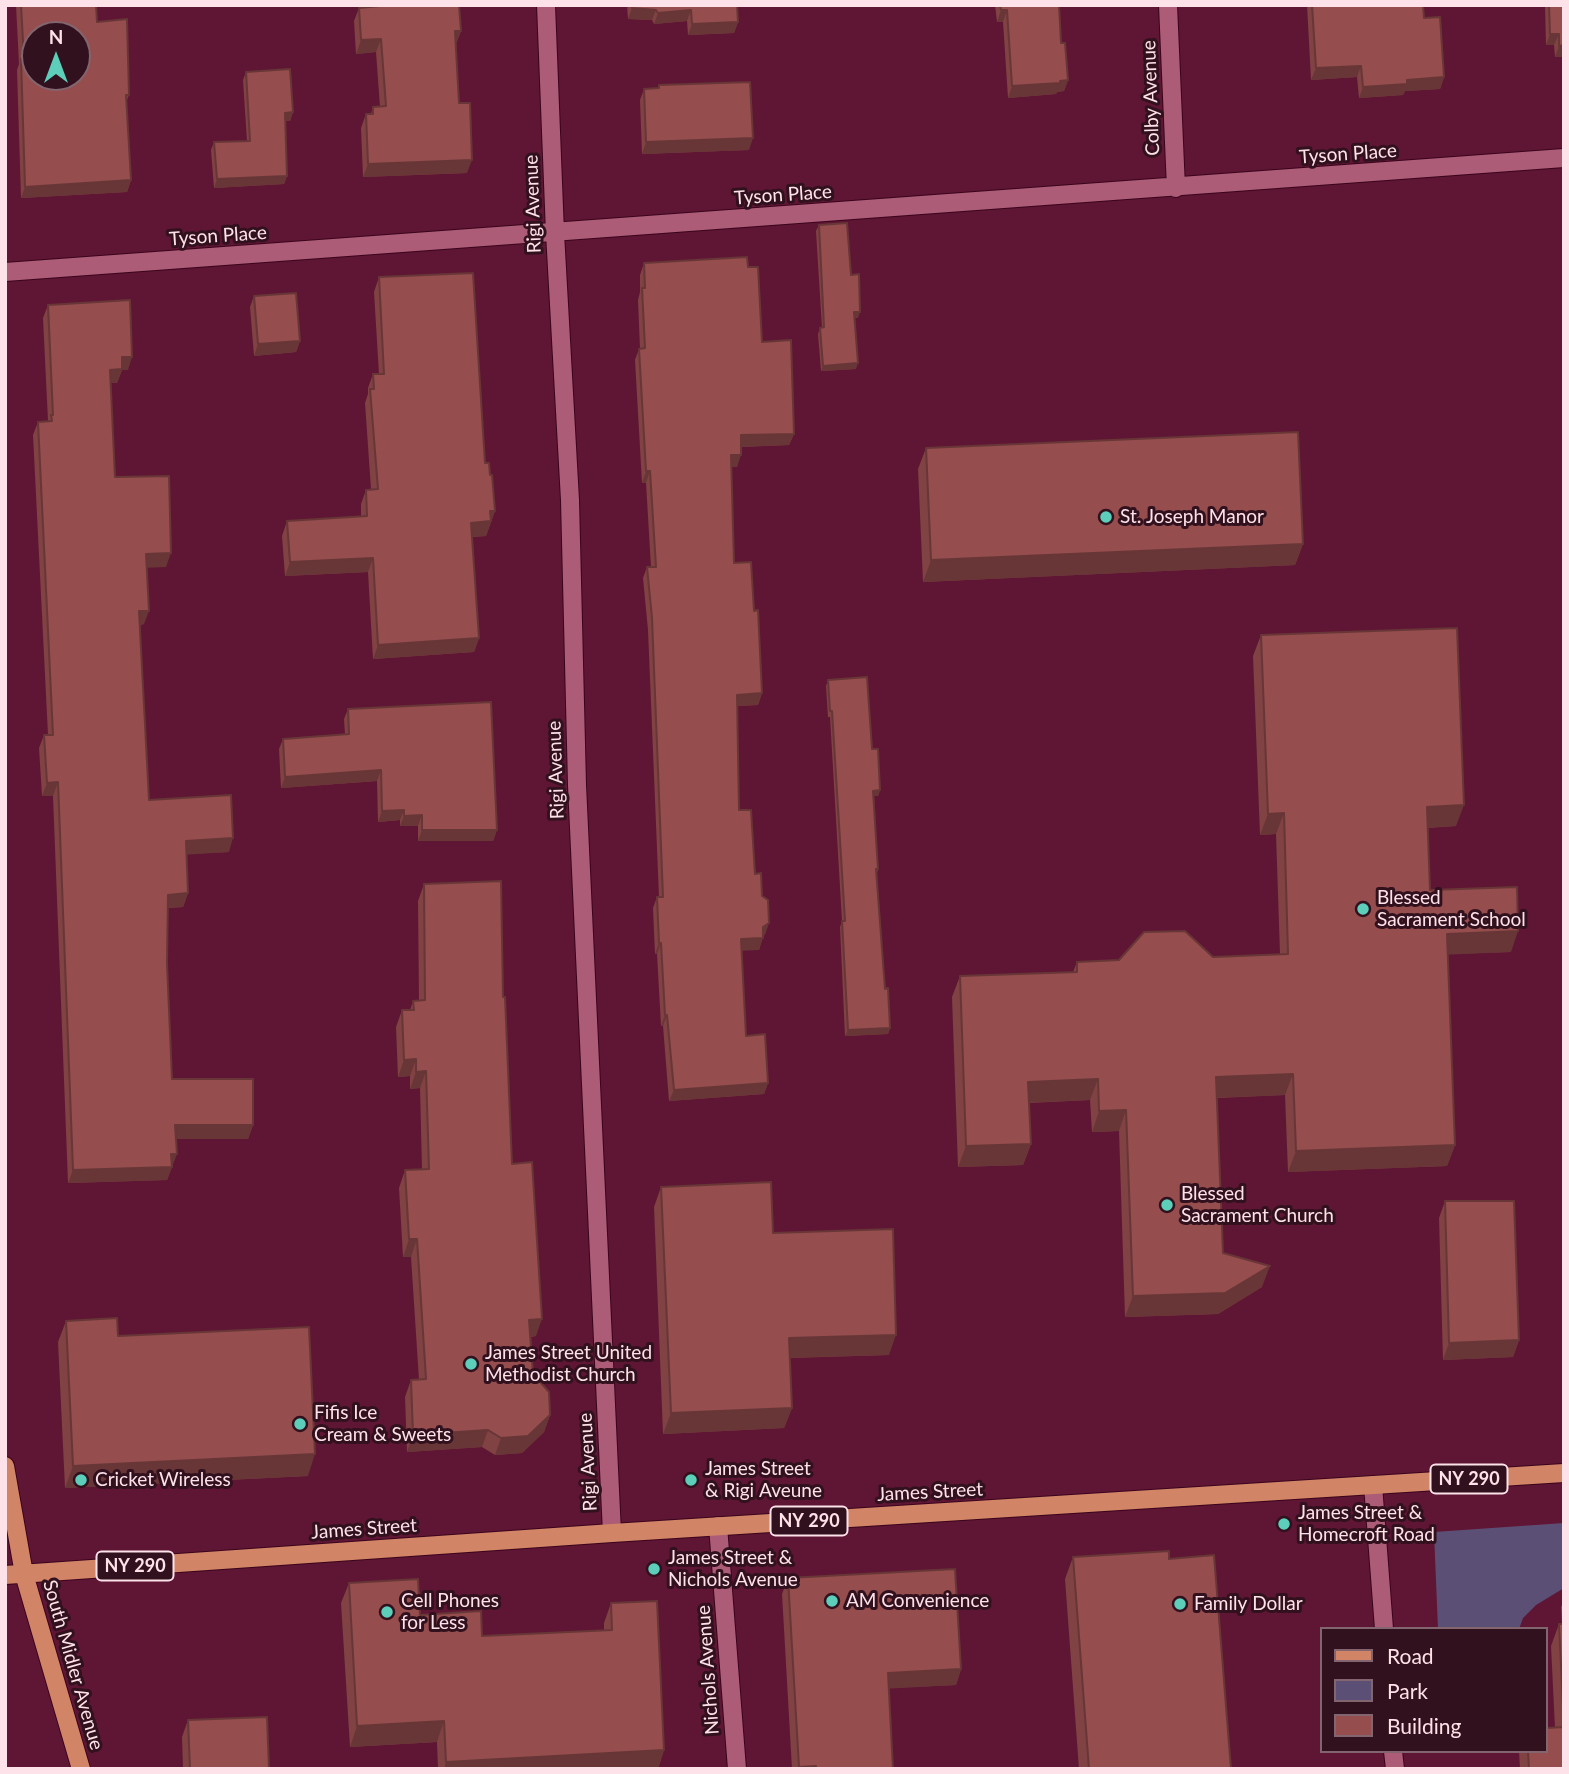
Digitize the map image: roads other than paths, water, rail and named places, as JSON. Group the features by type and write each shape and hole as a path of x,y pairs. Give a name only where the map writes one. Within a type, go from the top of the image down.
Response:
{"main road":[{"name":"South Midler Avenue","path":"5,1466 24,1574 81,1769"},
{"name":"James Street","path":"5,1575 718,1526 1564,1473"}],"street":[{"name":"Rigi Avenue","path":"546,5 570,500 578,799 612,1533"},
{"name":"Colby Avenue","path":"1168,5 1176,188"},
{"name":"Tyson Place","path":"5,272 1564,158"},
{"path":"1373,1485 1384,1627"},
{"name":"Nichols Avenue","path":"718,1526 737,1769"}],"place":[{"name":"St. Joseph Manor","path":"1106,517"},
{"name":"Blessed Sacrament School","path":"1363,909"},
{"name":"Blessed Sacrament Church","path":"1167,1205"},
{"name":"James Street United Methodist Church","path":"471,1364"},
{"name":"Fifis Ice Cream & Sweets","path":"300,1424"},
{"name":"Cricket Wireless","path":"81,1480"},
{"name":"James Street & Rigi Aveune","path":"691,1480"},
{"name":"James Street & Homecroft Road","path":"1284,1524"},
{"name":"James Street & Nichols Avenue","path":"654,1569"},
{"name":"AM Convenience","path":"832,1601"},
{"name":"Family Dollar","path":"1180,1604"},
{"name":"Cell Phones for Less","path":"387,1612"}]}
